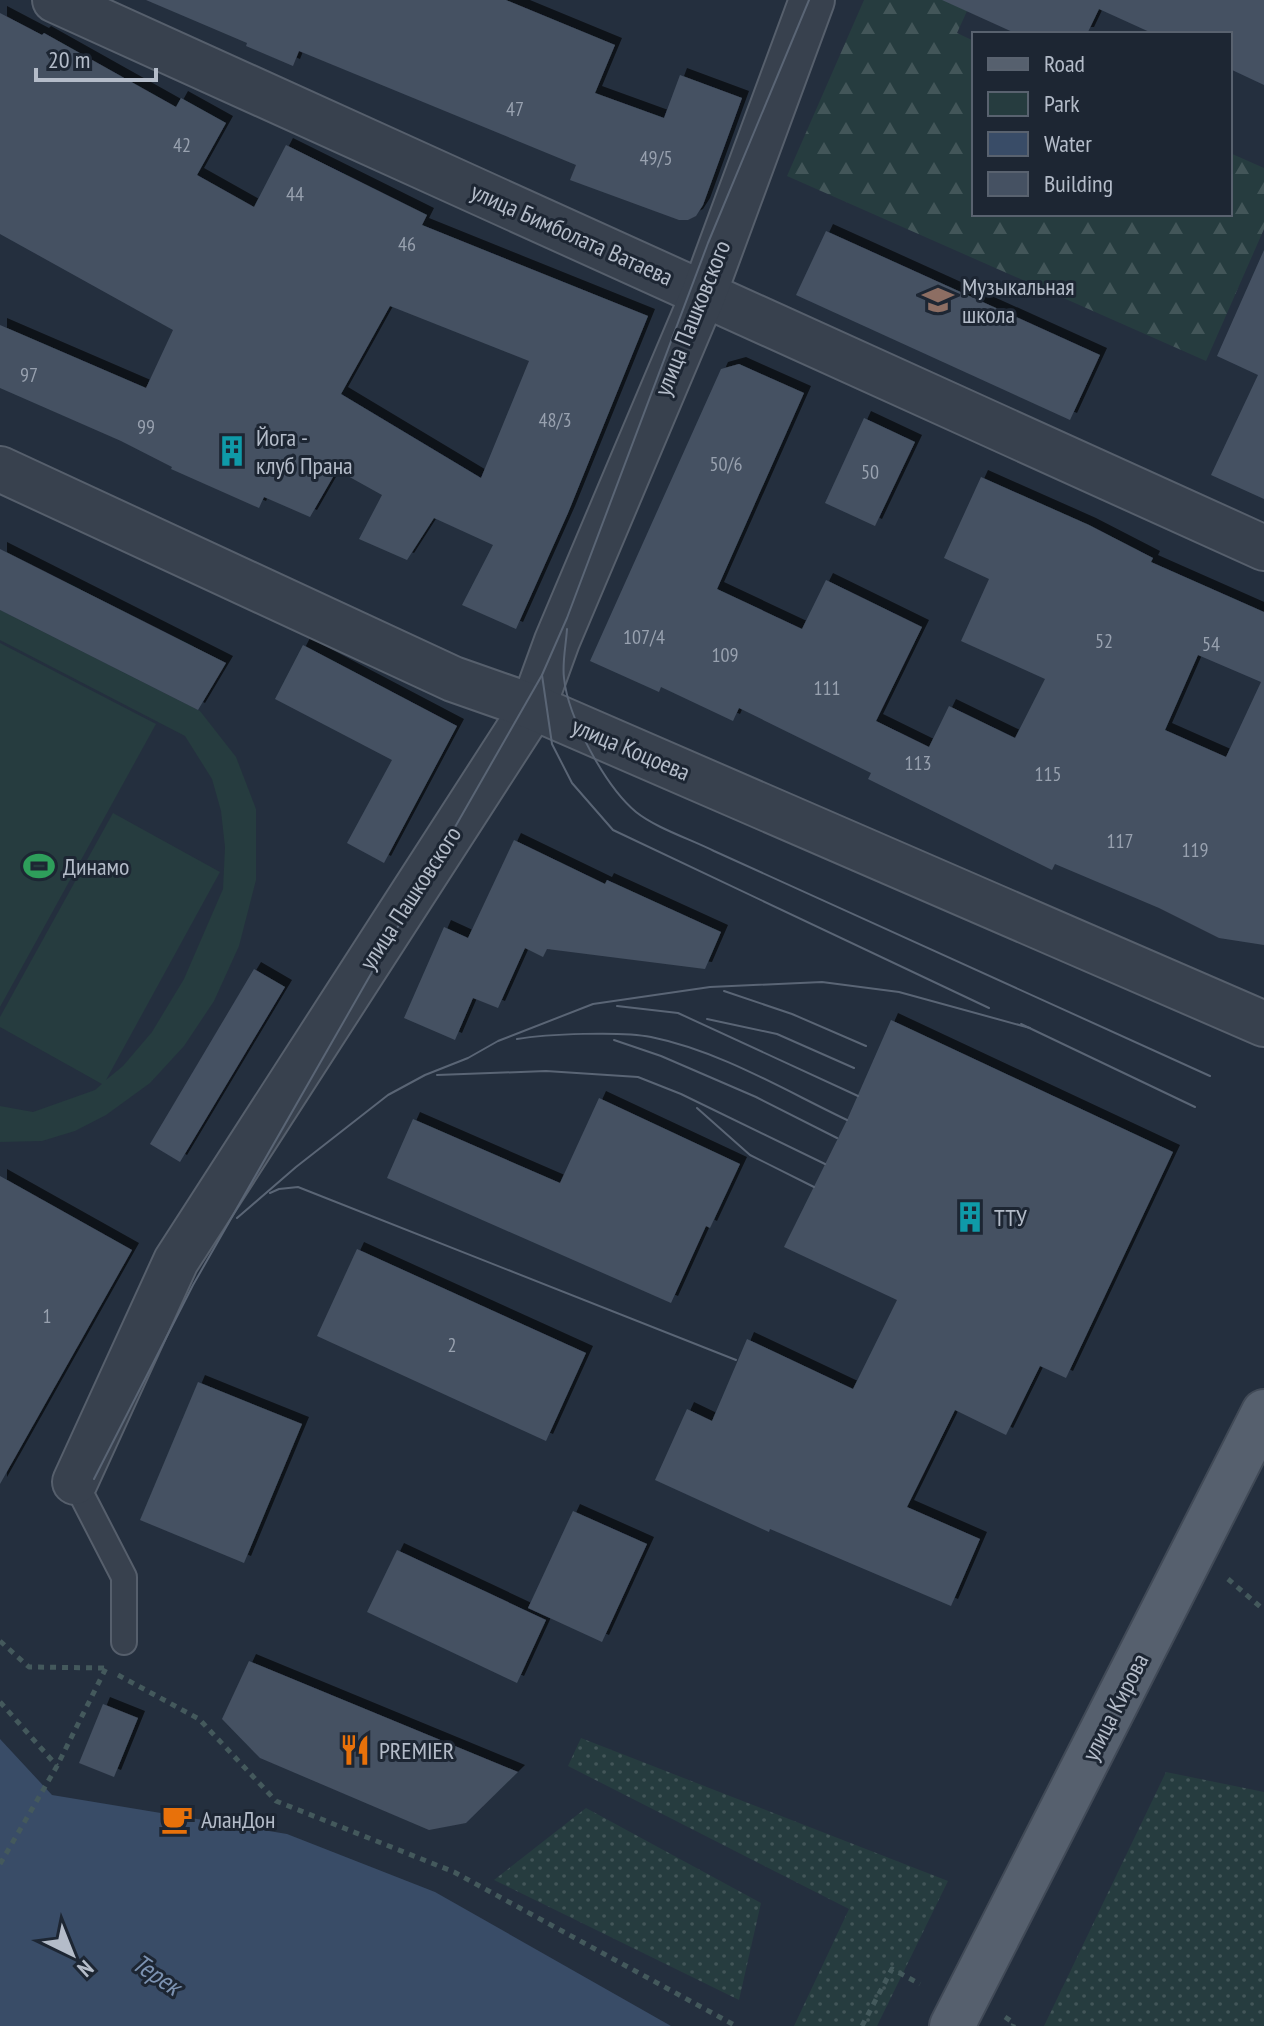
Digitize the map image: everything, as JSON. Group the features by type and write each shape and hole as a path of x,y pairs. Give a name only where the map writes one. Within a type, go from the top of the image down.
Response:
{"main road":[{"name":"улица Кирова","path":"959,2014 1264,1412"}],"street":[{"name":"улица Бимболата Ватаева","path":"55,0 1264,548"},
{"name":"улица Пашковского","path":"75,1482 176,1261 533,707 557,641 704,293 812,0"},
{"name":"улица Коцоева","path":"0,469 453,679 533,707 1264,1024"}],"lane":[{"name":"улица Пашковского","path":"75,1482 124,1577 124,1642"}],"path":[{"path":"1228,1579 1264,1610"},
{"path":"0,1641 29,1667 106,1668 199,1719 276,1801 454,1872 736,2026"},
{"path":"0,1864 57,1766 106,1668 124,1642"},
{"path":"0,1702 57,1766"},
{"path":"862,2026 892,1969 920,1984"}],"green space":[{"path":"864,0 972,0 957,33 972,40 972,216 1232,216 1232,154 1264,168 1264,229 1206,361 787,176"},
{"path":"0,610 200,711 236,757 256,809 256,880 239,946 214,1001 184,1046 150,1083 106,1115 75,1131 42,1141 0,1142 0,1106 33,1112 95,1090 102,1084 0,1027 0,1017 113,813 220,872 106,1080 123,1066 152,1032 184,979 223,889 225,847 221,811 212,779 185,736 0,640"},
{"name":"Динамо","path":"0,643 156,724 0,1007"},
{"path":"581,1738 948,1881 877,2026 794,2026 849,1909 568,1766"},
{"path":"1166,1772 1264,1792 1264,2026 1044,2026"},
{"path":"586,1808 761,1903 739,2000 494,1880"}],"water":[{"name":"Терек","path":"0,1739 52,1795 287,1834 435,1892 671,2026 0,2026"}],"building":[{"path":"146,0 506,0 615,45 595,93 664,118 680,75 742,98 703,205 696,216 679,220 570,180 576,165 299,51 293,66"},
{"path":"942,0 1264,0 1264,85 1232,70 1232,32 1150,32 1099,9 1088,32 1013,32"},
{"path":"0,13 42,35 44,33 176,107 181,98 226,123 197,175 254,207 286,145 427,215 422,225 648,316 568,513 516,629 462,605 493,545 434,518 407,560 359,539 382,495 337,470 310,517 264,497 259,508 171,469 121,441 0,388 0,325 146,388 173,330 0,234","holes":["390,306 529,361 481,478 341,394"]},
{"path":"826,231 1100,355 1070,420 796,295"},
{"path":"1264,250 1264,499 1211,475 1258,375 1217,356"},
{"path":"739,364 804,393 717,589 802,629 826,580 922,627 876,721 929,747 949,706 1015,738 1045,679 961,641 989,579 944,558 981,477 1089,525 1153,558 1151,562 1264,612 1264,945 1219,938 1159,908 1055,864 1052,870 868,779 871,773 739,708 733,721 661,687 659,692 590,661 721,369","holes":["1198,655 1261,682 1226,757 1165,730"]},
{"path":"864,418 915,442 875,526 825,503"},
{"path":"0,549 226,663 198,710 0,610"},
{"path":"303,645 457,726 384,863 347,843 392,760 275,699"},
{"path":"514,840 605,884 607,880 721,932 705,969 547,949 543,957 525,948 498,1008 473,998 455,1040 404,1018 444,927 468,938"},
{"path":"254,969 285,987 180,1162 150,1144"},
{"path":"891,1020 1173,1152 1066,1378 1040,1366 1006,1435 955,1410 907,1507 980,1539 951,1606 770,1529 769,1532 655,1480 687,1409 712,1421 747,1339 853,1389 897,1300 784,1247 847,1120"},
{"path":"599,1098 740,1164 710,1228 706,1226 671,1303 387,1178 413,1119 560,1183"},
{"path":"0,1176 132,1250 0,1484"},
{"path":"357,1249 586,1353 546,1441 317,1336"},
{"path":"198,1382 302,1424 244,1563 140,1520"},
{"path":"573,1511 647,1544 602,1642 528,1608"},
{"path":"397,1550 546,1620 517,1683 367,1612"},
{"path":"249,1661 518,1772 466,1823 429,1830 260,1758 222,1719"},
{"path":"103,1704 138,1718 114,1777 79,1763"}],"tram line":[{"path":"94,1479 193,1285 542,675 567,618 708,243 809,0"},
{"path":"567,629 564,672 573,712 601,769 624,801 644,818 1210,1076"},
{"path":"542,675 552,744 572,783 613,830 989,1008"},
{"path":"237,1218 388,1095 498,1041 593,1004 710,987 822,982 899,992 1030,1028"},
{"path":"724,991 792,1014 866,1046"},
{"path":"617,1006 678,1013 858,1096"},
{"path":"707,1019 777,1034 854,1068"},
{"path":"1021,1024 1195,1107"},
{"path":"517,1039 622,1034 677,1043 727,1062 847,1120"},
{"path":"614,1040 661,1056 756,1097 837,1138"},
{"path":"437,1075 546,1071 638,1077 681,1094 825,1164"},
{"path":"697,1108 750,1155 814,1187"},
{"path":"270,1193 298,1187 736,1360"}],"place":[{"name":"Музыкальная школа","path":"938,300"},
{"name":"Йога - клуб Прана","path":"232,451"},
{"name":"Динамо","path":"39,866"},
{"name":"ТТУ","path":"970,1217"},
{"name":"PREMIER","path":"355,1750"},
{"name":"АланДон","path":"177,1819"}]}
